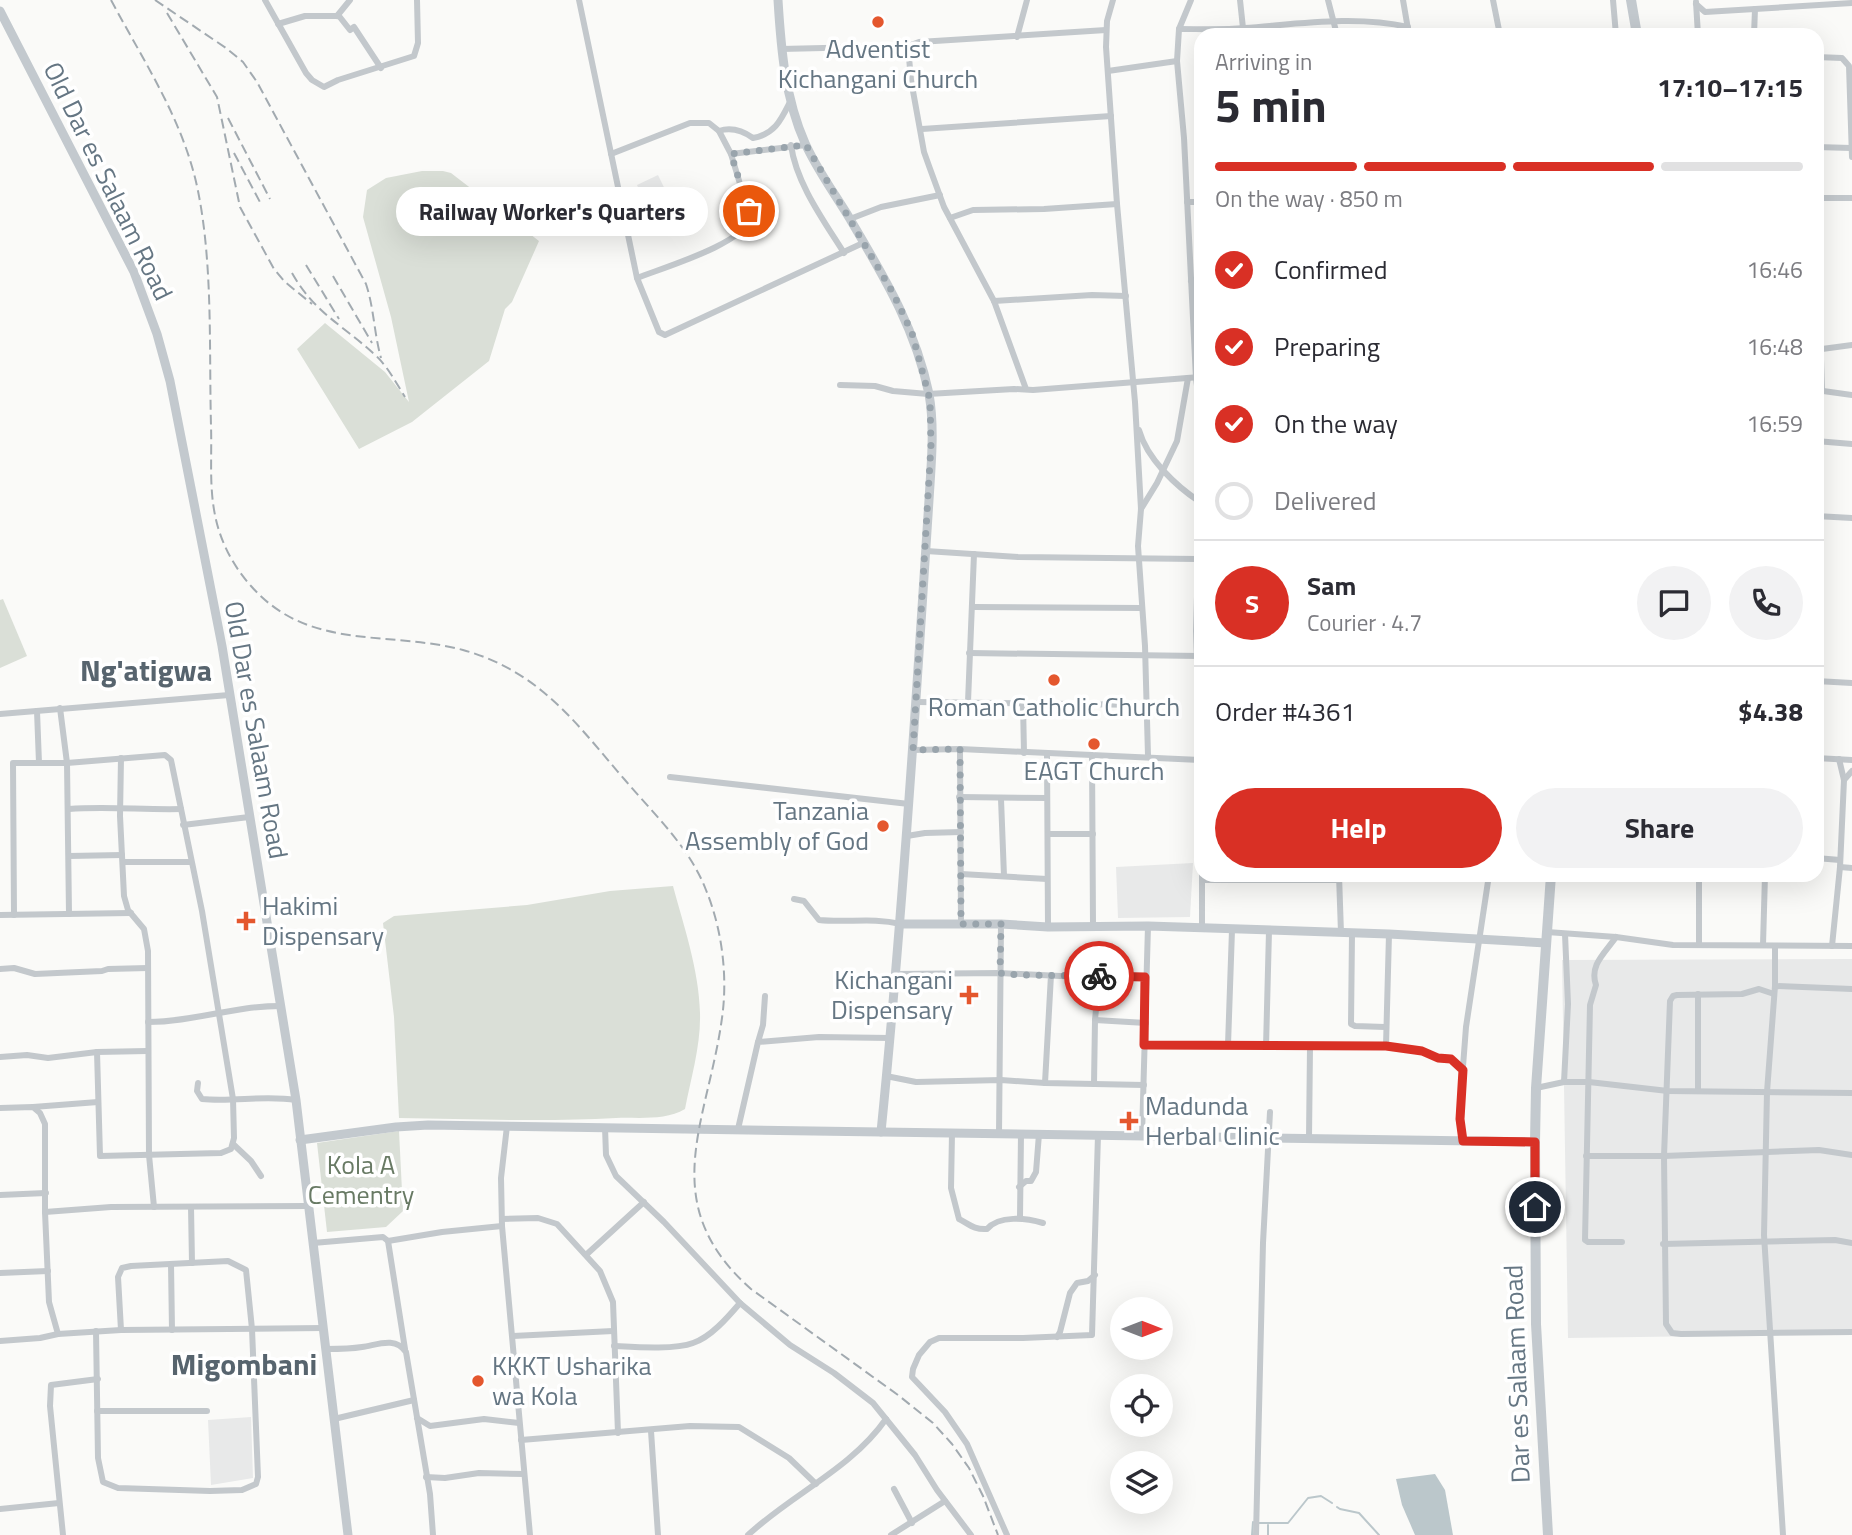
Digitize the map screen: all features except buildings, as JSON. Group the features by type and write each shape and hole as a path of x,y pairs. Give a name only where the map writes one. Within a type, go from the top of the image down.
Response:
{"highway":[{"path":"1631,0 1636,28"},
{"name":"Dar es Salaam Road","path":"1548,1535 1536,1337 1535,1142 1550,882"}],"street":[{"path":"265,0 306,74 322,86 411,58 418,43 417,0"},
{"path":"270,0 271,9"},
{"path":"337,16 350,0"},
{"path":"579,0 637,278 657,327 665,335 863,243"},
{"path":"778,0 781,49 791,102 806,145 893,293 912,333 928,394 931,445 926,551 901,924 881,1132"},
{"path":"1017,37 1027,0"},
{"path":"1113,0 1106,30 1117,204 1134,383 1141,509 1138,559 1145,655 1148,756"},
{"path":"1191,0 1179,29 1177,61 1184,138 1194,358"},
{"path":"1240,0 1242,28"},
{"path":"1328,0 1335,28"},
{"path":"1255,28 1334,22 1390,23 1408,27 1403,0"},
{"path":"1493,0 1499,28"},
{"path":"1613,0 1615,28"},
{"path":"1696,2 1705,12 1800,3 1852,3"},
{"path":"1696,2 1698,28"},
{"path":"1754,28 1755,9"},
{"name":"Old Dar es Salaam Road","path":"0,11 134,272 157,334 170,381 222,646 296,1100 348,1535"},
{"path":"278,24 305,16 337,16 344,20 351,30 354,27 381,68"},
{"path":"1179,29 1194,29"},
{"path":"781,49 908,46 919,42 1106,30"},
{"path":"908,46 911,80 924,152 950,218 994,301 1026,389"},
{"path":"1824,57 1838,57 1847,62 1850,72 1852,157"},
{"path":"1108,71 1177,61"},
{"path":"757,138 777,127 791,102"},
{"path":"922,130 1111,116"},
{"path":"611,154 694,122 709,124 719,131 731,154 750,217 747,228 725,243 637,278"},
{"path":"719,131 731,129 746,133 769,148"},
{"path":"791,145 794,160 808,192 844,253"},
{"path":"731,154 806,145"},
{"path":"1824,147 1851,148"},
{"path":"850,219 881,206 940,195"},
{"path":"1824,198 1852,198"},
{"path":"1186,202 1194,202"},
{"path":"950,218 973,210 1117,204"},
{"path":"994,301 1091,295 1126,296"},
{"path":"1824,346 1852,345"},
{"path":"840,385 875,386 893,391 928,394 1194,378"},
{"path":"1141,509 1177,442 1194,382"},
{"path":"1824,391 1852,395"},
{"path":"1136,418 1141,438 1163,469 1194,500"},
{"path":"1824,442 1852,444"},
{"path":"1824,516 1852,518"},
{"path":"926,551 1018,557 1194,559"},
{"path":"968,702 974,554"},
{"path":"973,607 1142,608"},
{"path":"970,653 1194,656"},
{"path":"1824,681 1852,683"},
{"path":"0,714 229,695"},
{"path":"916,702 1147,705"},
{"path":"1023,703 1024,753"},
{"path":"60,708 67,763 69,914"},
{"path":"37,711 40,763"},
{"path":"913,750 960,749 1194,760"},
{"path":"960,749 961,924"},
{"path":"1047,754 1048,927"},
{"path":"14,915 13,763 67,763 165,755 171,760 202,911 233,1099 233,1144 227,1152 221,1153 100,1156 97,1052"},
{"path":"1092,755 1094,925"},
{"path":"121,758 125,904 144,929 146,936 149,1155 154,1207"},
{"path":"1824,759 1852,760"},
{"path":"1832,946 1844,780 1839,760"},
{"path":"1844,780 1852,771"},
{"path":"670,777 909,804"},
{"path":"960,797 1047,799"},
{"path":"1001,799 1004,876"},
{"path":"69,809 181,809"},
{"path":"183,825 249,817"},
{"path":"906,836 961,832"},
{"path":"1048,834 1093,834"},
{"path":"69,856 191,862"},
{"path":"1824,860 1852,868"},
{"path":"961,874 1047,879"},
{"path":"1202,882 1202,929"},
{"path":"1339,882 1341,933"},
{"path":"1463,1141 1460,1119 1467,1015 1488,882"},
{"path":"1699,882 1699,944"},
{"path":"1763,945 1765,882"},
{"path":"794,899 803,901 819,920 874,919 901,924 1148,926 1478,938 1546,937 1565,934 1616,937 1673,945 1852,946"},
{"path":"0,915 132,913"},
{"path":"999,1134 1001,924"},
{"path":"1142,1136 1148,926"},
{"path":"1228,1045 1233,930"},
{"path":"1266,1046 1269,931"},
{"path":"1352,934 1351,1024 1385,1027"},
{"path":"1386,1046 1389,934"},
{"path":"1564,1082 1567,1003 1565,934"},
{"path":"1616,937 1595,963 1596,985 1590,1005 1586,1242 1622,1242"},
{"path":"1775,946 1775,990 1767,1092 1765,1241 1783,1535"},
{"path":"0,969 14,968 35,974 148,968"},
{"path":"896,974 1000,973 1145,977"},
{"path":"1045,1083 1051,975"},
{"path":"1094,1083 1098,976"},
{"path":"1852,989 1759,989 1742,994 1673,996 1670,1001 1663,1244 1665,1324 1668,1330 1681,1334 1852,1332"},
{"path":"1698,994 1699,1091"},
{"path":"738,1129 763,1025 765,996"},
{"path":"148,1022 172,1022 252,1006 280,1006"},
{"path":"1095,1020 1146,1023"},
{"path":"763,1025 766,1034 772,1039"},
{"path":"758,1042 772,1039 890,1038"},
{"path":"1144,1045 1386,1046 1422,1051 1438,1058 1451,1059 1463,1070"},
{"path":"1309,1139 1310,1047"},
{"path":"0,1057 27,1055 48,1058 97,1052 147,1051"},
{"path":"886,1076 916,1082 1001,1080 1144,1085"},
{"path":"1536,1088 1564,1082 1589,1082 1668,1091 1852,1093"},
{"path":"198,1083 197,1091 202,1100 275,1097 296,1100"},
{"path":"0,1108 98,1102"},
{"path":"33,1107 40,1113 45,1124 49,1302 52,1321 58,1334"},
{"path":"1256,1535 1263,1243 1270,1112"},
{"path":"300,1140 396,1127 507,1126 1535,1142"},
{"path":"507,1126 501,1178 502,1222 530,1535"},
{"path":"605,1127 606,1155 616,1176 740,1303 790,1345 834,1373 873,1403 915,1455 971,1535"},
{"path":"952,1133 951,1188 959,1219 981,1230 987,1229 992,1223 1020,1217 1042,1223"},
{"path":"1020,1217 1021,1134"},
{"path":"1019,1187 1035,1176 1039,1135"},
{"path":"1007,1535 967,1444 945,1412 912,1377 912,1369 923,1349 939,1338 1092,1335 1098,1135"},
{"path":"233,1144 251,1161 261,1176"},
{"path":"1586,1156 1819,1150 1852,1155"},
{"path":"0,1195 46,1193"},
{"path":"587,1254 643,1202"},
{"path":"45,1212 154,1207 308,1206"},
{"path":"191,1207 192,1263"},
{"path":"388,1241 502,1222 547,1220 557,1224 600,1271 613,1302 618,1433"},
{"path":"313,1244 383,1237 388,1241 433,1535"},
{"path":"1663,1244 1835,1240 1852,1243"},
{"path":"96,1331 99,1469 101,1479 107,1485 209,1491 242,1490 257,1483 246,1270 228,1261 122,1268 117,1280 121,1330"},
{"path":"171,1264 172,1330"},
{"path":"0,1273 48,1271"},
{"path":"1057,1337 1073,1288 1077,1283 1088,1281 1095,1275"},
{"path":"601,1331 614,1344 650,1347 693,1343 722,1322 740,1303"},
{"path":"0,1341 96,1331 323,1328"},
{"path":"513,1336 613,1331"},
{"path":"326,1349 362,1347 384,1342 398,1344 406,1352"},
{"path":"63,1535 50,1406 51,1384 98,1379"},
{"path":"334,1419 414,1400"},
{"path":"97,1411 207,1411"},
{"path":"417,1418 430,1426 484,1419 519,1423"},
{"path":"748,1535 764,1520 857,1453 886,1419"},
{"path":"522,1440 704,1426 739,1427 789,1458 816,1484"},
{"path":"650,1430 658,1535"},
{"path":"426,1477 445,1478 479,1473 524,1474"},
{"path":"894,1489 912,1523"},
{"path":"891,1535 945,1500"},
{"path":"0,1509 60,1503"}],"shaded area":[{"path":"658,175 673,206 652,218 637,185"},
{"path":"1193,863 1190,917 1118,918 1116,867"},
{"path":"1852,959 1852,1334 1568,1338 1562,960"},
{"path":"251,1417 253,1478 211,1485 208,1420"},
{"path":"1435,1474 1445,1490 1453,1535 1415,1535 1402,1505 1396,1479"}],"green space":[{"path":"422,171 451,173 539,241 512,302 505,309 489,361 412,422 359,449 297,349 325,323 385,372 409,402 391,317 363,217 367,190 386,178"},
{"path":"3,599 27,656 0,668 0,600"},
{"path":"673,886 694,965 700,1013 697,1049 685,1109 651,1118 399,1118 394,1017 383,923 394,916 527,905 610,891"},
{"name":"Kola A Cementry","path":"399,1131 403,1211 386,1227 327,1232 317,1143"}],"waterway":[{"path":"1257,1523 1288,1523 1308,1498 1321,1496 1332,1503"},
{"path":"1337,1507 1359,1513 1379,1535"},
{"path":"1252,1535 1253,1522"},
{"path":"1268,1525 1268,1535"}],"railway":[{"path":"111,0 173,116 192,165 198,191 208,278 213,504 217,525 233,562 251,586 274,607 298,621 351,635 435,644 463,650 495,661 515,672 564,711 670,832 691,860 712,905 724,969 722,1018 699,1127 695,1160 696,1193 704,1225 721,1257 751,1289 933,1423 969,1468 998,1535"},
{"path":"155,0 226,48 243,62 257,82 366,284 381,358"},
{"path":"167,13 217,97 240,207 274,269 285,282 312,304"},
{"path":"228,118 270,199"},
{"path":"234,153 261,204"},
{"path":"306,265 339,319"},
{"path":"292,273 319,308 378,358 405,397"},
{"path":"333,276 372,343"}],"way so far":[{"path":"749,211 731,154 806,145 893,293 917,346 930,400 931,445 913,750 960,749 961,924 1001,924 1000,973 1099,976"}],"place":[{"name":"Adventist Kichangani Church","path":"878,22"},
{"name":"Railway Worker's Quarters","path":"749,211"},
{"name":"Roman Catholic Church","path":"1054,680"},
{"name":"EAGT Church","path":"1094,744"},
{"name":"Tanzania Assembly of God","path":"883,826"},
{"name":"Hakimi Dispensary","path":"246,921"},
{"name":"Kichangani Dispensary","path":"969,995"},
{"name":"Madunda Herbal Clinic","path":"1129,1121"},
{"name":"KKKT Usharika wa Kola","path":"478,1381"}],"district":[{"name":"Ng'atigwa","path":"146,671"},
{"name":"Migombani","path":"244,1365"}],"route":[{"path":"1099,976 1145,977 1144,1045 1386,1046 1422,1051 1438,1058 1451,1059 1463,1070 1460,1119 1463,1141 1535,1142 1535,1207"}]}
